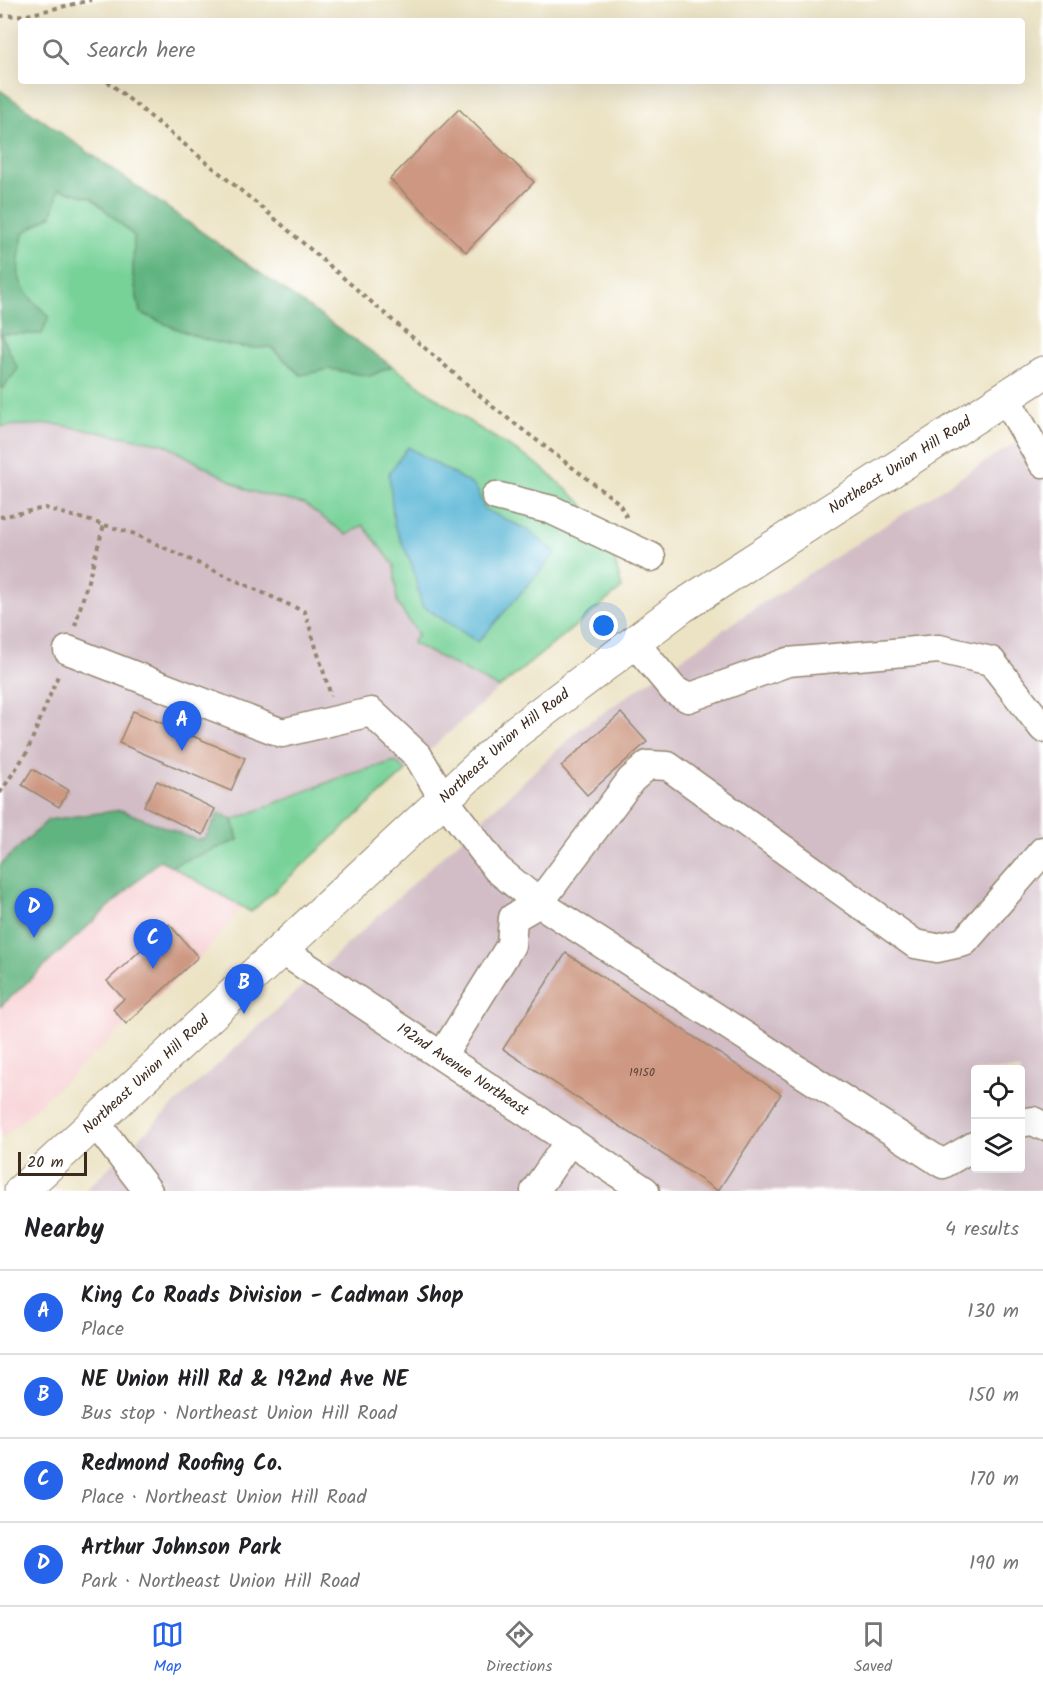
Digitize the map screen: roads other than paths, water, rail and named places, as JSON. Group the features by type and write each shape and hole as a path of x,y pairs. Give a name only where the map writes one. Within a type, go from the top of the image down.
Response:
{"main road":[{"name":"Northeast Union Hill Road","path":"21,1191 518,731 633,641 849,496 1043,373"}],"street":[{"path":"1005,397 1043,463"},
{"path":"495,496 552,510 651,557"},
{"path":"633,641 674,690 688,698 788,662 939,649 991,661 1043,728"},
{"path":"68,650 282,733 371,712 418,756 443,798 497,868 539,903 943,1164 971,1147"},
{"path":"442,1056 511,945 513,918 539,903 631,780 648,765 668,766 915,944 937,948 964,942 1043,851"},
{"name":"192nd Avenue Northeast","path":"280,949 570,1140 640,1190"},
{"path":"1025,1122 1033,1121 1043,1125"},
{"path":"95,1122 148,1191"},
{"path":"535,1191 570,1140"}],"water":[{"path":"408,447 476,487 484,509 528,530 556,553 478,642 422,606 412,565 394,525 389,473"}],"place":[{"name":"King Co Roads Division - Cadman Shop","path":"182,751"},
{"name":"Arthur Johnson Park","path":"34,938"},
{"name":"Redmond Roofing Co.","path":"153,969"},
{"name":"NE Union Hill Rd & 192nd Ave NE","path":"244,1014"}]}
